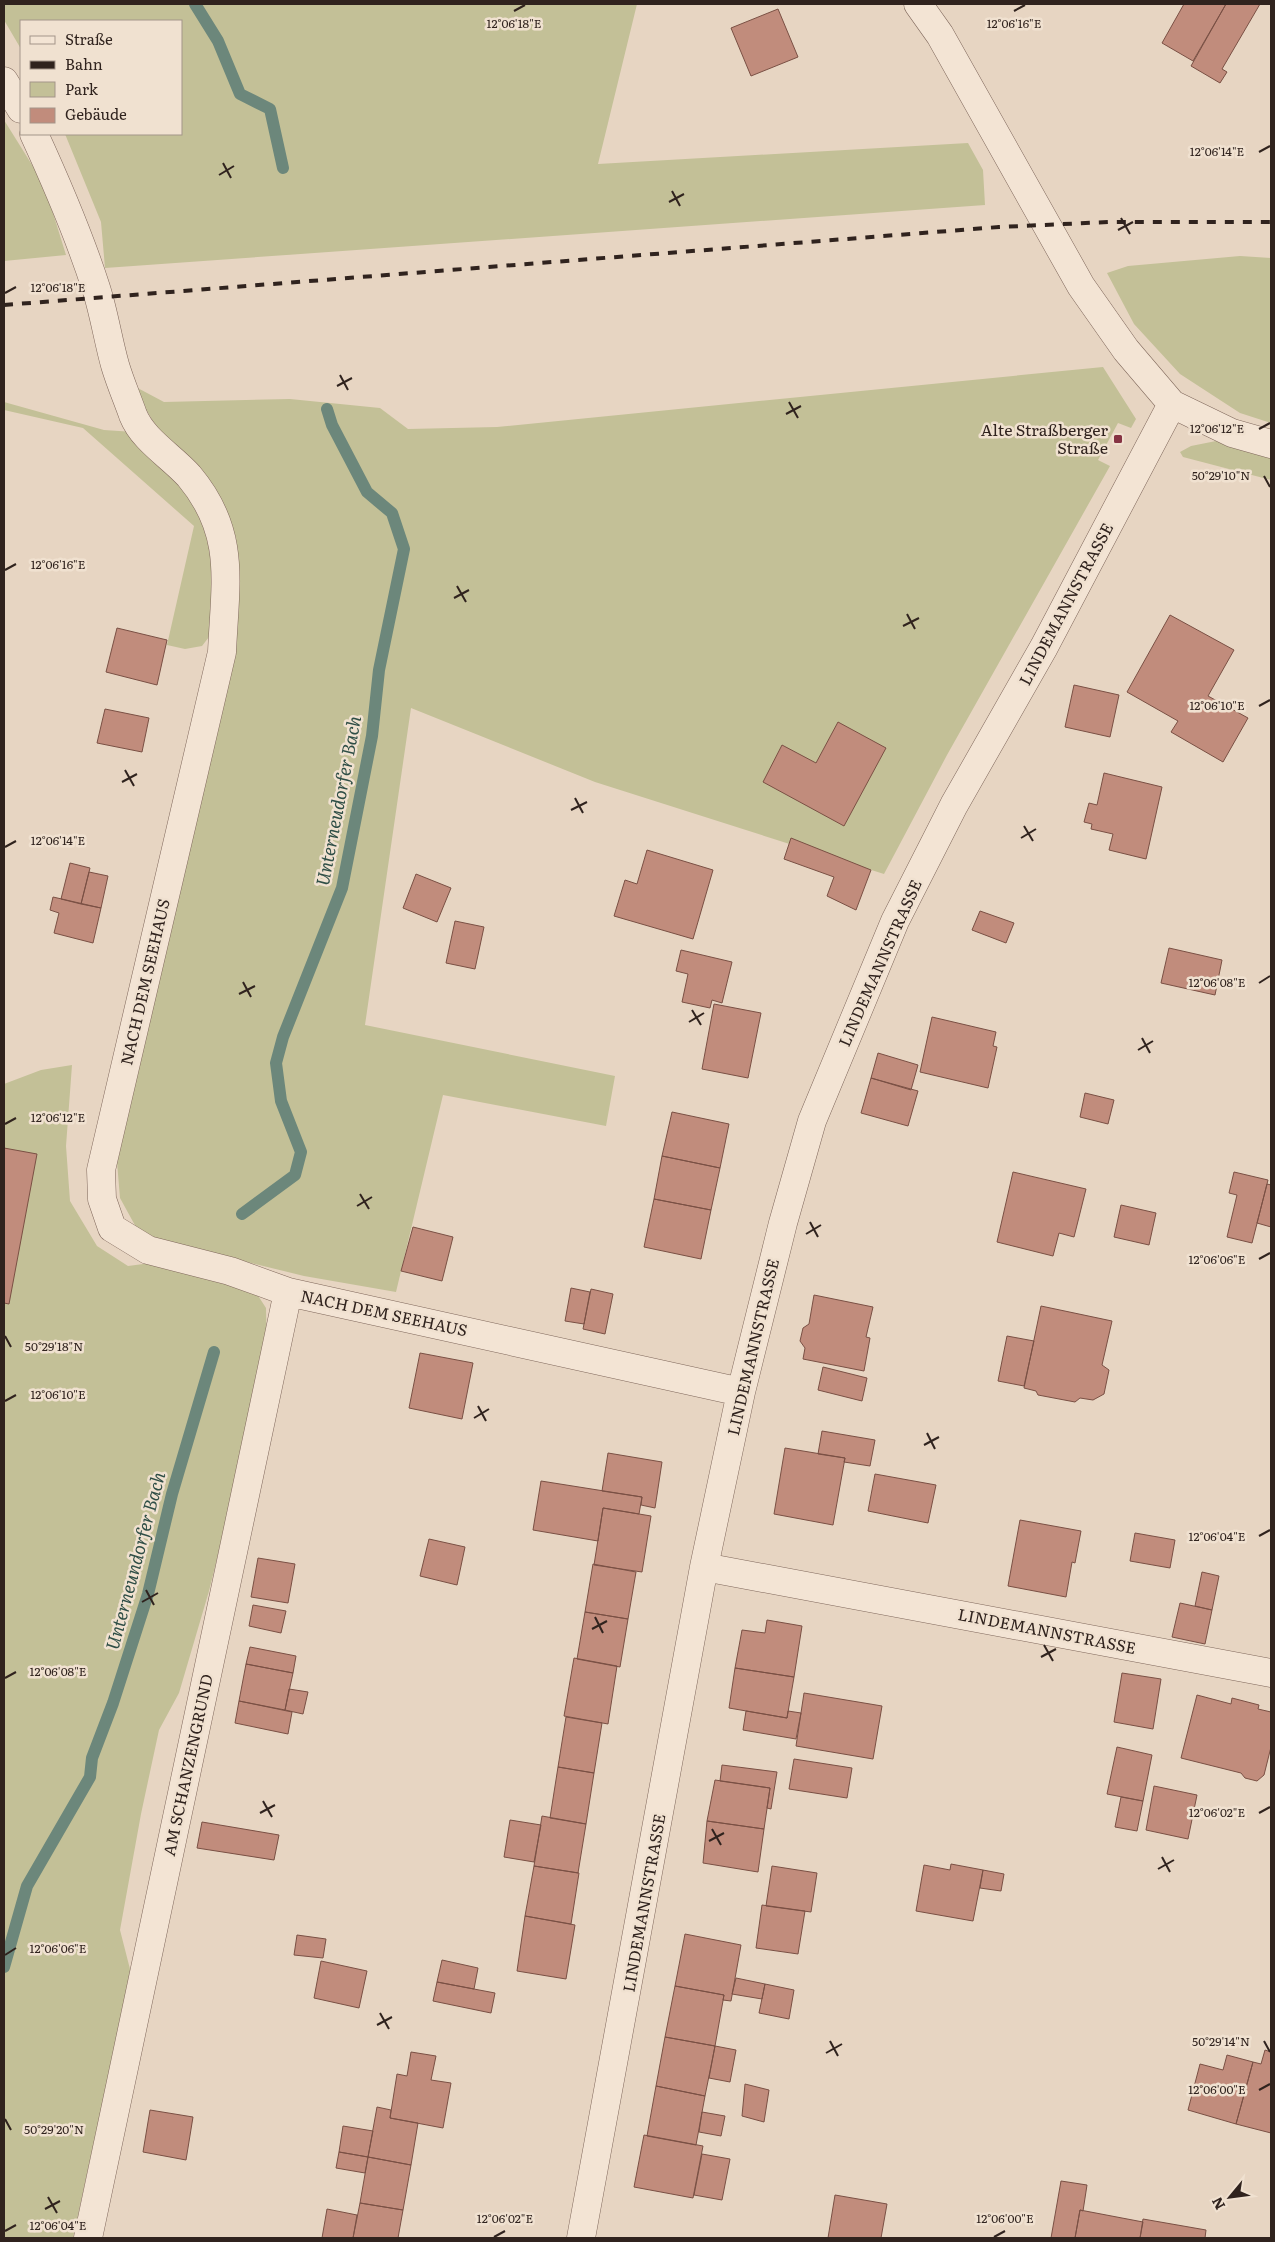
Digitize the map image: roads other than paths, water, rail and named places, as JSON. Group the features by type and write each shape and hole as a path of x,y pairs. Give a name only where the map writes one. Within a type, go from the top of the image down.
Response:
{"street":[{"path":"918,4 940,35 1081,286 1126,350 1172,404 1232,434 1271,444"},
{"path":"4,81 20,107"},
{"name":"NACH DEM SEEHAUS","path":"34,135 64,198 96,288 116,365 134,418 143,431 188,476 208,504 221,532 226,563 222,652 101,1170 102,1199 112,1228 148,1250 230,1270 288,1292 742,1392"},
{"name":"LINDEMANNSTRASSE","path":"581,2238 704,1567 742,1392 782,1223 812,1121 895,921 954,805 1044,647 1172,404"},
{"name":"AM SCHANZENGRUND","path":"88,2238 288,1292"},
{"name":"LINDEMANNSTRASSE","path":"704,1567 1271,1674"}],"waterway":[{"name":"Unterneudorfer Bach","path":"195,4 218,41 240,94 270,109 283,168"},
{"name":"Unterneudorfer Bach","path":"242,1214 295,1175 301,1152 281,1101 276,1063 283,1037 342,888 372,736 379,670 404,549 392,513 367,492 332,425 327,409"},
{"name":"Unterneundorfer Bach","path":"4,1967 27,1886 90,1777 92,1758 113,1703 148,1594 172,1494 214,1352"}],"railway":[{"path":"4,305 999,227 1109,222 1271,222"}],"place":[{"name":"Alte Straßberger Straße","path":"1118,439"}]}
